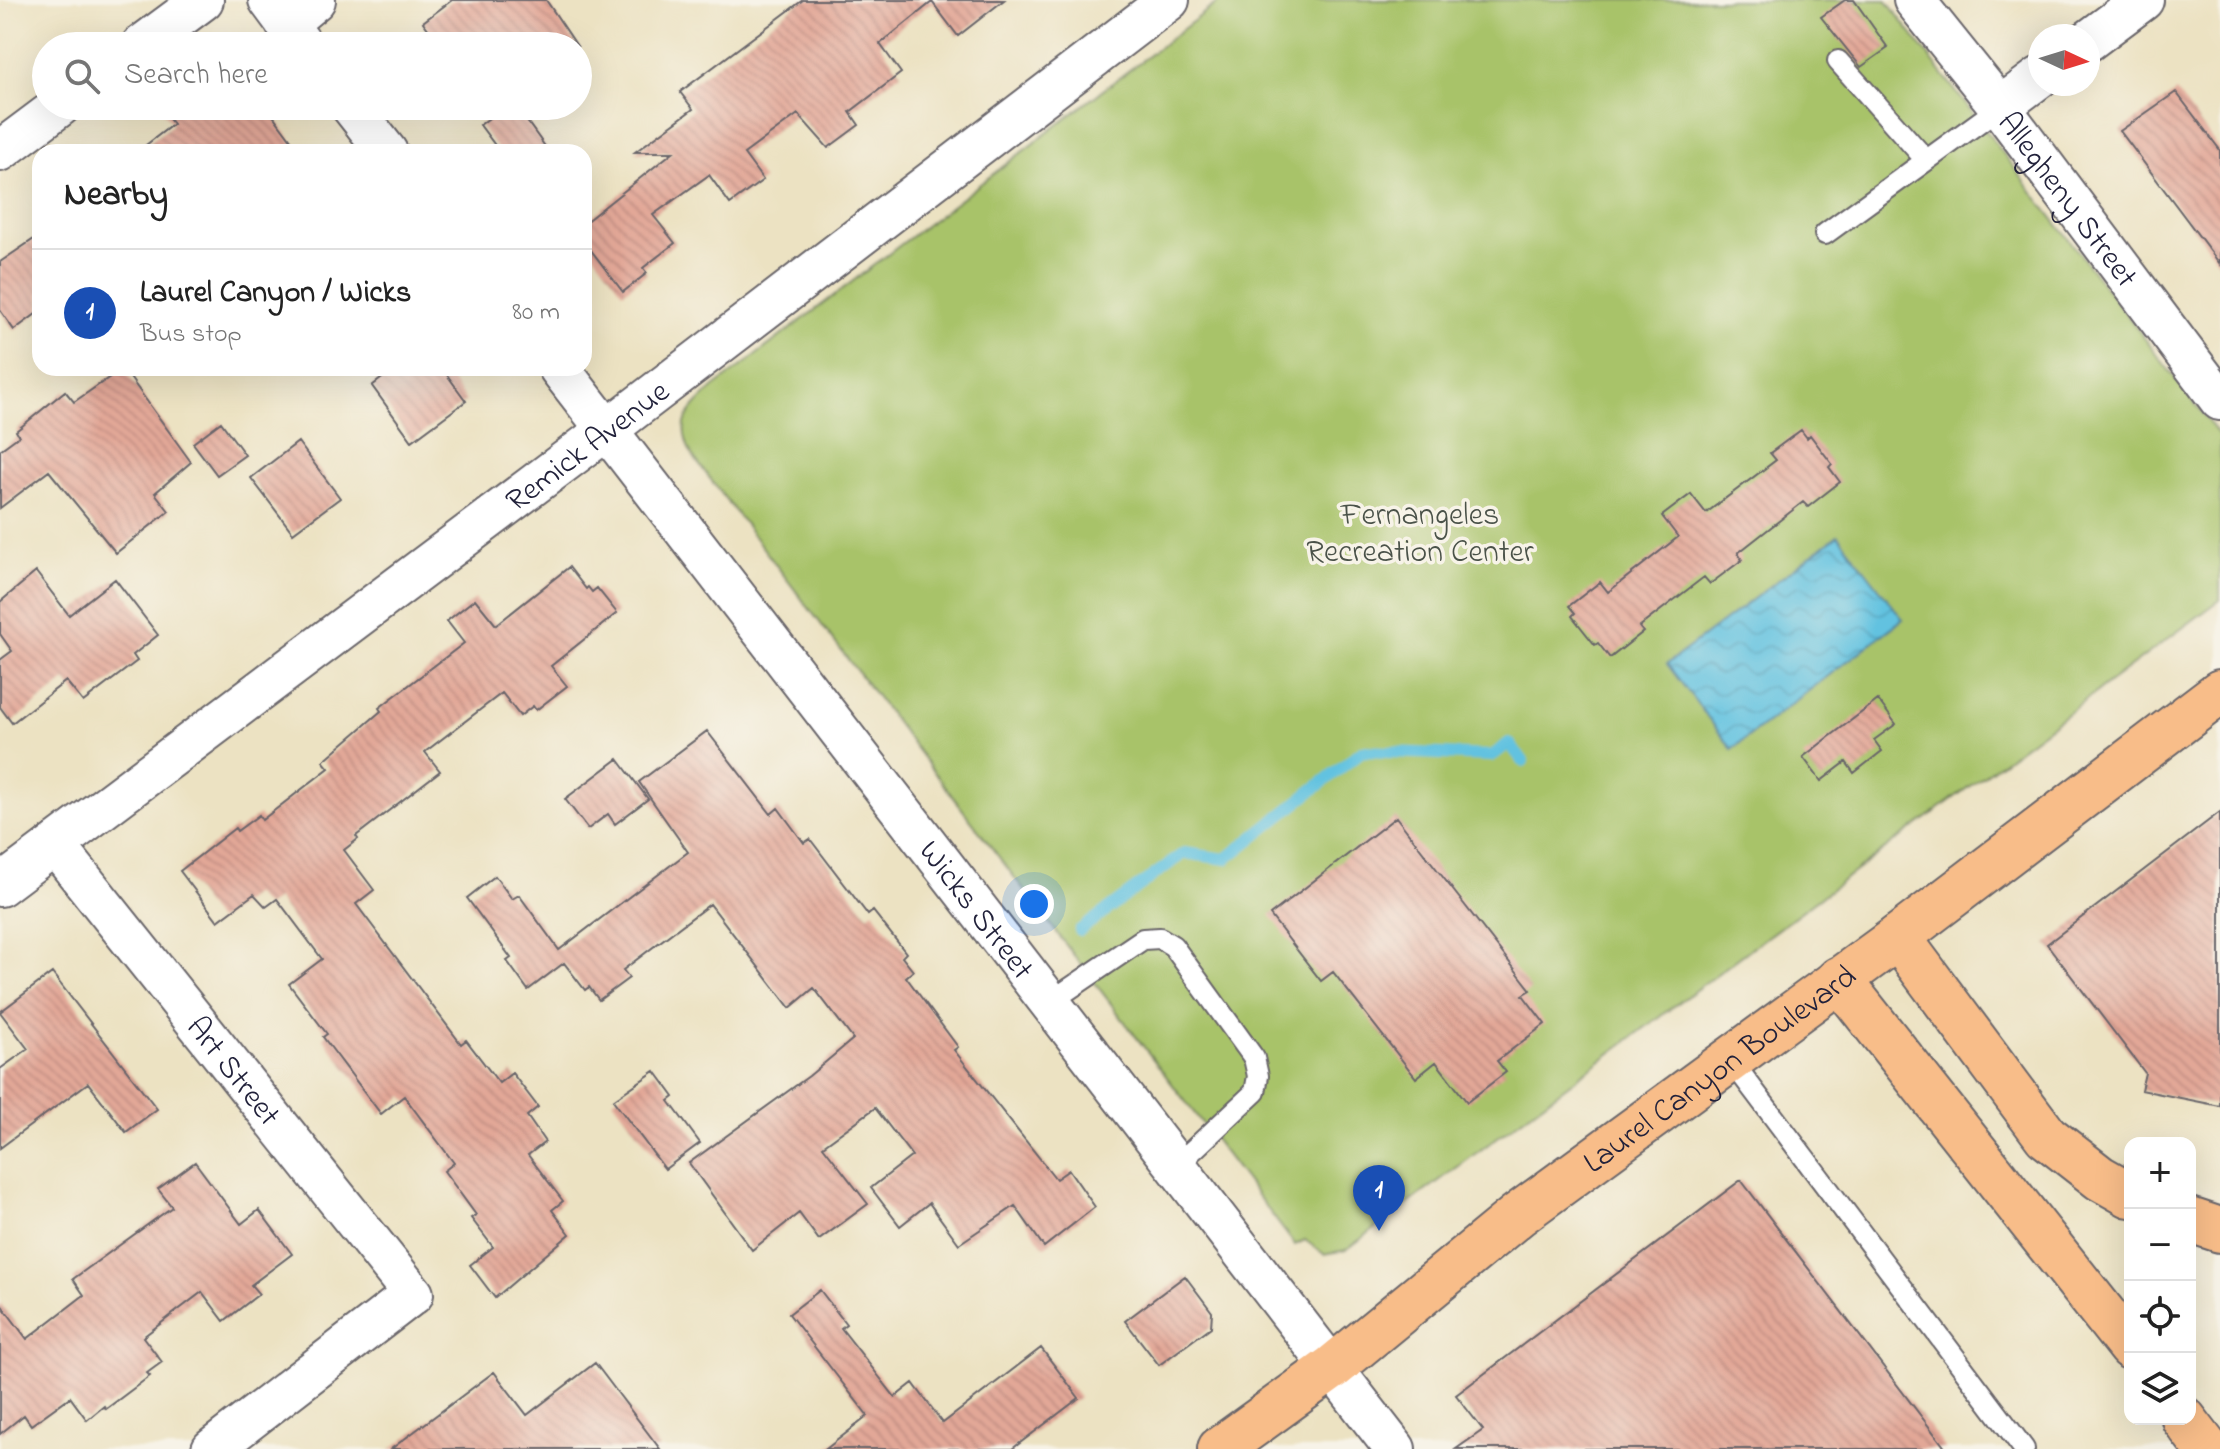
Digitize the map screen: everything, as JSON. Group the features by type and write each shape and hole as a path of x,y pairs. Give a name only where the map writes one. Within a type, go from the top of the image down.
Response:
{"main road":[{"name":"Laurel Canyon Boulevard","path":"1220,1449 1333,1367 1518,1215 1898,937 2220,692"},
{"path":"1898,937 2046,1136 2100,1178 2124,1192"},
{"path":"1839,979 2124,1339"},
{"path":"2196,1222 2220,1230"},
{"path":"2189,1425 2207,1449"}],"street":[{"path":"160,32 203,0"},
{"name":"Remick Avenue","path":"0,886 608,429 1169,0"},
{"name":"Allegheny Street","path":"1914,0 2000,107 2220,400"},
{"path":"2100,32 2143,0"},
{"path":"2000,107 2028,86"},
{"path":"0,151 41,120"},
{"path":"362,120 381,144"},
{"name":"Wicks Street","path":"565,376 1395,1449"},
{"name":"Art Street","path":"55,845 413,1294 212,1449"}],"lane":[{"path":"1838,61 1926,160"},
{"path":"1825,234 2000,107"},
{"path":"1050,1002 1143,939 1160,938 1173,946 1254,1058 1258,1076 1255,1092 1177,1165"},
{"path":"1730,1059 2024,1449"}],"green space":[{"name":"Fernangeles Recreation Center","path":"1221,0 1886,0 2220,437 2220,600 1346,1250 1324,1254 1305,1240 1295,1245 692,455 685,434 691,411 713,388"}],"water":[{"path":"1838,535 1903,619 1732,749 1667,664"}],"building":[{"path":"452,0 546,0 568,32 430,32 423,22"},
{"path":"803,0 1004,0 958,36 932,2 880,44 901,73 850,112 859,125 828,148 798,114 744,154 763,180 730,204 709,175 653,215 675,243 643,268 647,273 623,292 592,251 592,217 673,152 635,152 693,109 680,92"},
{"path":"1845,0 1854,0 1888,48 1861,67 1821,17"},
{"path":"2176,92 2220,150 2220,264 2120,131"},
{"path":"170,120 276,120 294,144 147,144 173,124"},
{"path":"487,120 526,120 543,144 494,144 480,125"},
{"path":"32,240 32,317 14,330 0,310 0,262"},
{"path":"111,376 129,376 191,462 155,493 169,511 116,553 49,471 0,508 0,450 19,436 16,431 65,391 74,402"},
{"path":"385,376 448,376 466,401 412,441 372,386"},
{"path":"221,422 245,455 217,475 193,443"},
{"path":"1801,430 1807,438 1810,435 1832,464 1829,467 1840,482 1808,507 1803,502 1738,553 1742,560 1710,584 1704,577 1639,627 1643,632 1610,658 1598,643 1595,645 1572,616 1575,613 1569,606 1600,582 1608,592 1678,537 1662,516 1691,494 1706,513 1776,460 1770,453"},
{"path":"298,442 340,498 293,533 251,478"},
{"path":"569,567 586,589 588,587 592,592 597,588 617,613 551,666 567,686 536,710 533,706 520,716 502,693 425,752 440,771 356,836 358,839 344,850 374,890 356,904 461,1044 466,1040 499,1083 512,1073 538,1107 527,1116 545,1142 528,1155 563,1201 552,1210 570,1234 495,1298 470,1265 493,1247 471,1218 476,1215 444,1171 454,1163 404,1096 381,1114 323,1037 327,1034 289,984 322,959 277,899 266,907 254,894 218,921 180,871 235,828 237,831 259,815 262,820 329,768 323,761 381,711 379,708 464,643 447,621 475,599 496,625"},
{"path":"36,572 69,615 115,579 158,635 133,655 137,661 83,702 66,681 12,723 0,707 0,660 12,651 0,634 0,602"},
{"path":"1878,700 1896,724 1874,740 1882,751 1854,773 1846,762 1821,781 1803,757"},
{"path":"707,731 771,814 778,808 804,843 810,839 868,915 873,911 906,953 902,957 913,971 906,977 958,1047 954,1050 1056,1179 1069,1170 1095,1207 1044,1247 1015,1206 959,1244 929,1203 900,1226 871,1188 912,1156 875,1108 823,1146 868,1204 819,1240 799,1213 752,1250 689,1163 809,1076 853,1039 814,988 790,1008 710,904 623,970 629,978 599,1000 589,987 585,990 564,963 528,990 507,961 511,958 467,898 495,876 512,899 519,895 559,950 688,852 639,782"},
{"path":"618,759 648,799 615,824 608,814 588,829 565,799"},
{"path":"2220,812 2220,1106 2141,1090 2145,1073 2047,944"},
{"path":"1396,817 1531,990 1523,995 1545,1024 1497,1061 1506,1072 1467,1102 1436,1062 1416,1078 1333,972 1321,981 1270,915"},
{"path":"52,973 157,1109 126,1132 88,1083 0,1148 0,1069 28,1049 0,1012"},
{"path":"655,1071 674,1097 669,1101 700,1143 665,1169 613,1100"},
{"path":"195,1162 241,1224 259,1210 292,1254 251,1285 259,1294 224,1321 202,1292 143,1337 162,1362 147,1373 150,1376 106,1409 104,1406 87,1420 70,1397 31,1425 24,1415 0,1434 0,1303 27,1339 84,1295 73,1279 172,1207 158,1189"},
{"path":"1741,1180 1946,1449 1456,1449 1483,1430 1456,1395"},
{"path":"1185,1276 1212,1312 1211,1327 1159,1365 1125,1321"},
{"path":"820,1290 846,1324 841,1328 895,1397 913,1383 943,1423 1041,1348 1079,1398 1012,1449 826,1449 868,1416 789,1314"},
{"path":"595,1363 660,1449 391,1449 494,1372 527,1415"}],"waterway":[{"path":"1080,930 1184,853 1226,859 1362,751 1492,756 1509,743 1523,761"}],"place":[{"name":"Laurel Canyon / Wicks","path":"1379,1231"}]}
